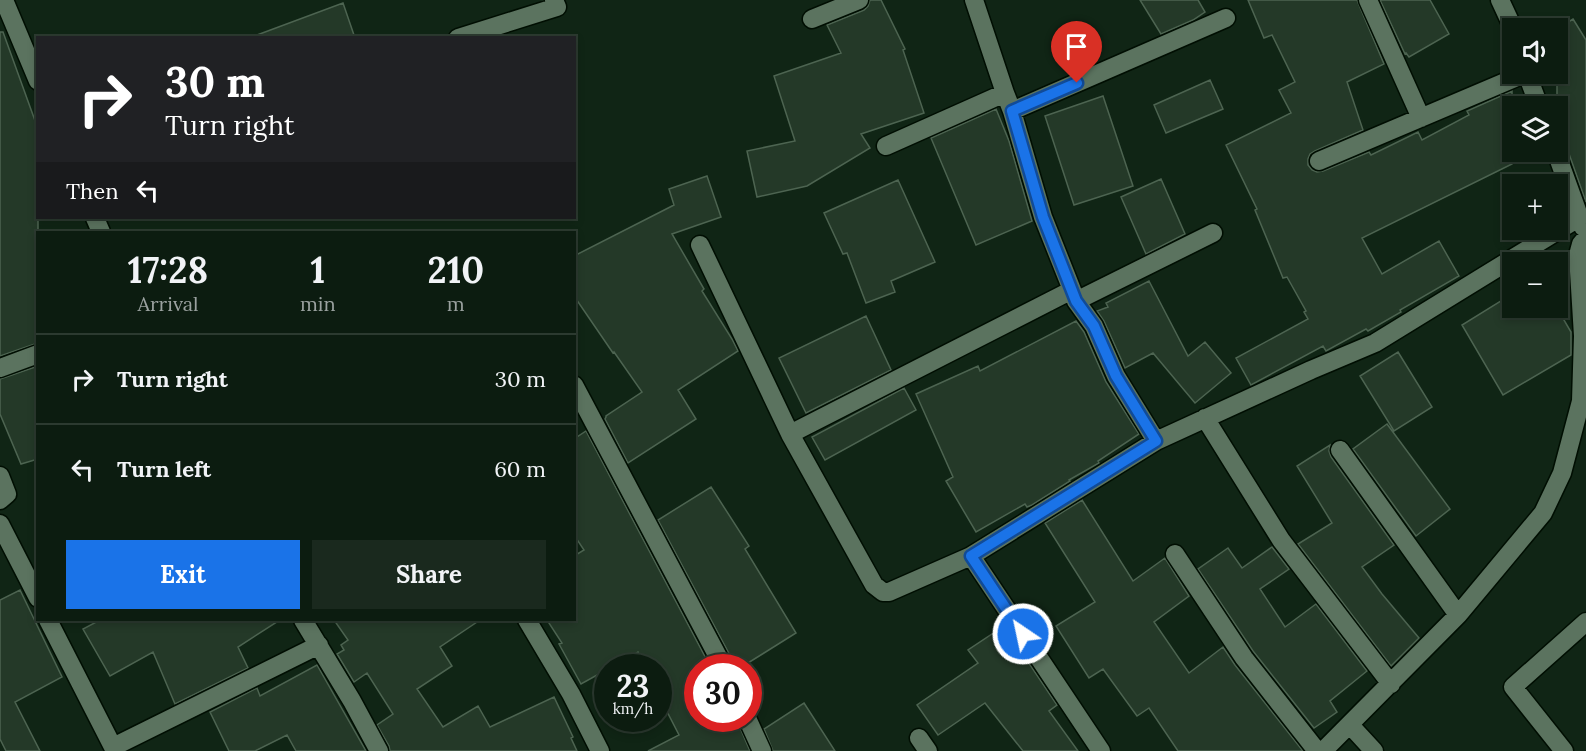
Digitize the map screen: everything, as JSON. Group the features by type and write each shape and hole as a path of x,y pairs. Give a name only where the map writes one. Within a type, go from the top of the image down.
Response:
{"street":[{"path":"4,0 36,76"},
{"path":"464,36 557,7 555,0"},
{"path":"812,19 859,0"},
{"path":"974,0 1012,111 1043,217 1074,295 1094,326 1116,376 1156,441"},
{"path":"1368,0 1421,118"},
{"path":"1500,0 1508,18"},
{"path":"1012,111 1226,18"},
{"path":"1319,161 1502,84"},
{"path":"886,146 1005,93"},
{"path":"1323,751 1458,615 1543,513 1563,473 1581,401 1582,336 1578,255 1586,237 1560,162"},
{"path":"700,245 790,434 867,574 878,589 889,592 971,556 1156,441 1375,343 1580,217"},
{"path":"790,434 1074,295 1213,233"},
{"path":"0,368 36,355"},
{"path":"576,389 717,654"},
{"path":"1205,418 1281,540 1391,684"},
{"path":"1340,450 1458,615"},
{"path":"0,476 7,494 0,500"},
{"path":"0,524 36,594"},
{"path":"1175,554 1244,658 1317,751"},
{"path":"971,556 1101,751"},
{"path":"48,621 109,749 318,645"},
{"path":"304,621 352,701 371,749"},
{"path":"528,621 571,694 600,751"},
{"path":"1564,751 1513,687 1586,622"},
{"path":"1350,725 1374,751"},
{"path":"753,732 762,751"}],"building":[{"path":"870,0 881,0 905,49 903,50 924,113 861,134 870,148 807,186 757,197 747,151 795,141 774,76 841,53 827,25 864,10"},
{"path":"1140,0 1198,0 1205,12 1161,34"},
{"path":"1248,0 1357,0 1384,64 1347,82 1363,130 1310,154 1308,165 1312,170 1323,171 1369,152 1371,155 1418,132 1422,140 1469,115 1467,111 1512,91 1512,96 1502,96 1502,162 1512,162 1512,164 1362,238 1382,274 1439,241 1459,276 1368,331 1366,329 1326,351 1323,346 1251,385 1236,358 1308,319 1287,277 1283,278 1255,210 1257,209 1226,145 1291,113 1279,90 1295,82 1272,35 1264,38"},
{"path":"1380,0 1430,0 1449,34 1409,57 1405,54"},
{"path":"343,3 354,36 257,36"},
{"path":"1573,19 1586,40 1586,202 1568,151 1568,96 1557,96 1557,84 1568,84 1568,22"},
{"path":"0,32 3,32 36,123 38,231 36,231 36,344 0,356"},
{"path":"1210,80 1223,109 1166,133 1154,105"},
{"path":"1103,96 1133,186 1074,205 1045,116"},
{"path":"996,109 1009,141 1032,221 976,245 931,138"},
{"path":"707,176 721,217 672,234 704,289 702,291 738,351 678,390 696,419 628,463 605,419 606,416 642,392 576,299 576,255 674,205 669,189"},
{"path":"1161,179 1185,234 1146,254 1121,197"},
{"path":"898,180 935,262 891,281 895,292 866,303 847,253 843,254 824,213"},
{"path":"1149,281 1188,356 1205,342 1231,373 1195,403 1153,353 1125,368 1104,321 1097,311 1108,307 1106,303"},
{"path":"1502,300 1502,318 1563,318 1571,332 1571,355 1503,395 1462,325"},
{"path":"866,316 891,370 806,413 779,358"},
{"path":"1076,321 1084,332 1106,382 1139,434 1098,461 1099,463 1032,505 1027,507 1025,504 976,532 946,481 953,477 916,394 978,366 980,371"},
{"path":"1398,352 1432,407 1394,431 1360,376"},
{"path":"36,367 36,460 21,464 0,414 0,379"},
{"path":"904,388 916,410 825,460 812,437"},
{"path":"1387,424 1450,509 1416,536 1353,449"},
{"path":"586,431 704,654 684,654 684,732 742,732 750,751 648,751 679,735 672,721 672,654 639,654 638,652 635,654 594,654 594,677 581,684 559,644 562,643 548,621 576,621 576,555 584,550 576,538 576,438"},
{"path":"1330,445 1331,457 1394,545 1362,567 1419,638 1391,666 1298,544 1332,523 1297,466"},
{"path":"711,487 749,546 745,549 796,633 762,654 729,654 658,520"},
{"path":"1082,500 1133,581 1165,558 1189,596 1154,622 1189,673 1223,647 1303,751 1178,751 1149,708 1137,716 1103,669 1089,678 1056,626 1095,602 1045,523"},
{"path":"1272,547 1289,569 1260,589 1285,627 1316,604 1367,671 1330,701 1337,712 1314,728 1253,651 1198,569 1228,548 1242,568"},
{"path":"20,590 62,677 15,702 40,751 6,751 0,739 0,600"},
{"path":"98,621 278,621 238,647 248,668 175,704 153,652 110,676 83,629"},
{"path":"335,621 479,621 440,647 452,666 417,689 443,727 478,706 490,727 554,697 573,737 571,738 577,751 390,751 377,725 393,714 367,673 354,682 337,654 344,650 341,645 348,640"},
{"path":"1004,626 1057,705 1049,711 1078,751 1023,751 985,703 938,735 917,705 978,663 968,650"},
{"path":"317,665 366,751 296,751 287,735 255,751 229,751 210,712 257,688 260,696"},
{"path":"804,703 835,751 773,751 764,729"}],"route":[{"path":"1023,634 971,556 1156,441 1116,376 1094,326 1076,301 1043,217 1012,111 1077,83"}]}
